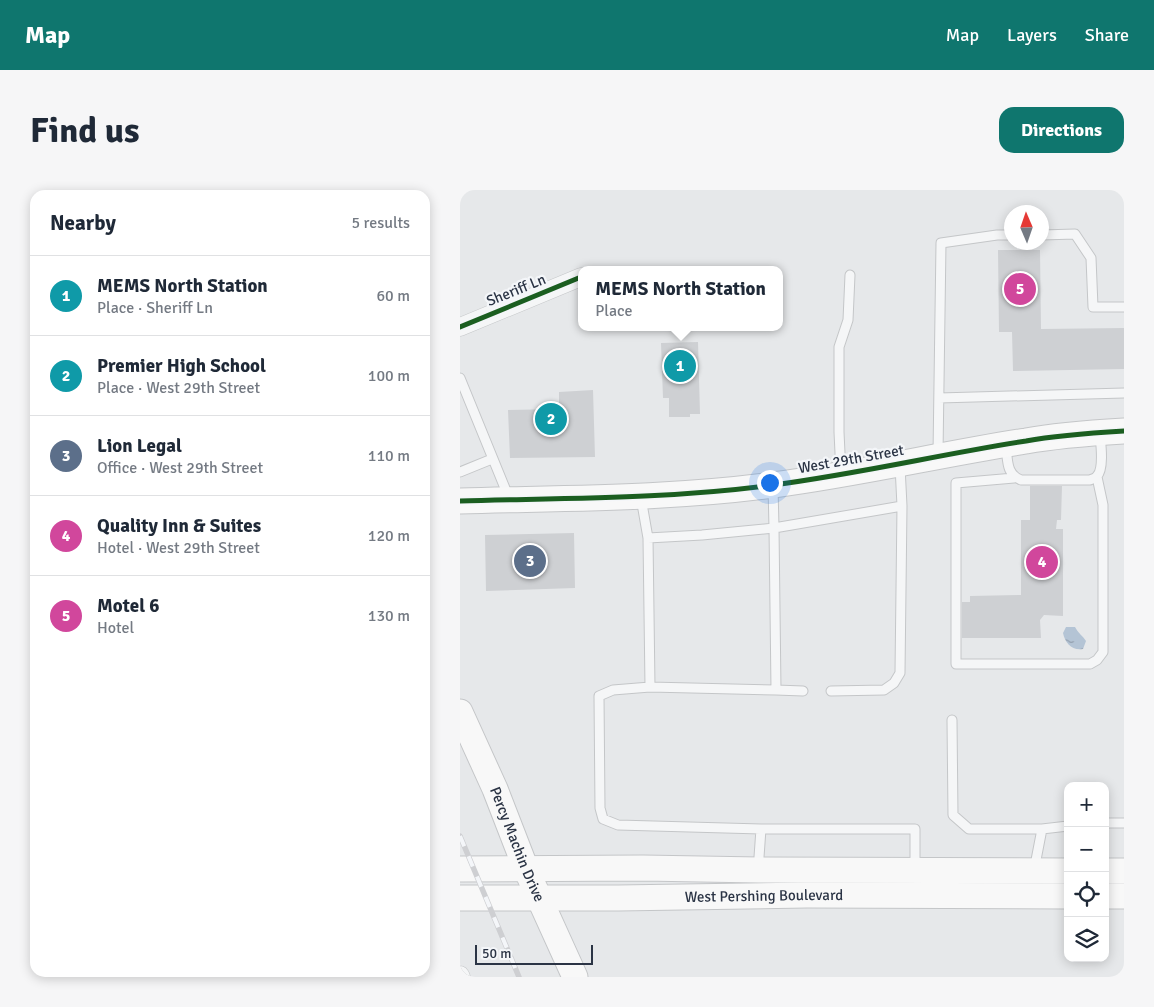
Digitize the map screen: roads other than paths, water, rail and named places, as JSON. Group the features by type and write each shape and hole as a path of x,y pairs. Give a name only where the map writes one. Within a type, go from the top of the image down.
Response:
{"main road":[{"name":"West 29th Street","path":"460,501 697,494 773,485 841,474 1028,440 1112,432"},
{"name":"Percy Machin Drive","path":"460,712 495,789 526,869 575,977"},
{"name":"West Pershing Boulevard","path":"460,869 643,868 1064,871"},
{"path":"1109,871 1124,871"},
{"name":"West Pershing Boulevard","path":"460,898 807,895 1064,896"},
{"path":"1109,896 1124,896"}],"street":[{"name":"Sheriff Ln","path":"460,327 578,278"}],"lane":[{"path":"1049,235 1074,234 1091,258 1093,307 1124,306"},
{"path":"938,457 941,243 1004,235"},
{"path":"841,474 839,346 848,320 850,275"},
{"path":"460,378 510,500"},
{"path":"939,398 1124,393"},
{"path":"1097,477 1090,480 1030,481 1014,478 956,483 956,664 1090,664 1097,660 1103,652 1103,505 1097,477 1112,432"},
{"path":"1006,444 1010,472 1014,478"},
{"path":"460,472 492,459"},
{"path":"831,691 884,690 894,683 900,673 902,506 900,464"},
{"path":"773,485 776,690"},
{"path":"640,496 648,538 650,688"},
{"path":"648,538 774,528 902,506"},
{"path":"803,691 650,688 613,690 599,696 600,808 603,819 618,825 760,829 915,829 915,870"},
{"path":"952,720 953,815 969,829 1042,829 1064,826"},
{"path":"1109,823 1124,822"},
{"path":"759,870 760,829"},
{"path":"1036,871 1036,860 1042,829"}],"water":[{"path":"1066,627 1075,627 1085,639 1083,649 1076,649 1067,643 1063,633"}],"railway":[{"path":"460,836 519,977"}],"place":[{"name":"Motel 6","path":"1020,289"},
{"name":"MEMS North Station","path":"680,366"},
{"name":"Premier High School","path":"551,419"},
{"name":"Lion Legal","path":"530,561"},
{"name":"Quality Inn & Suites","path":"1042,562"}]}
